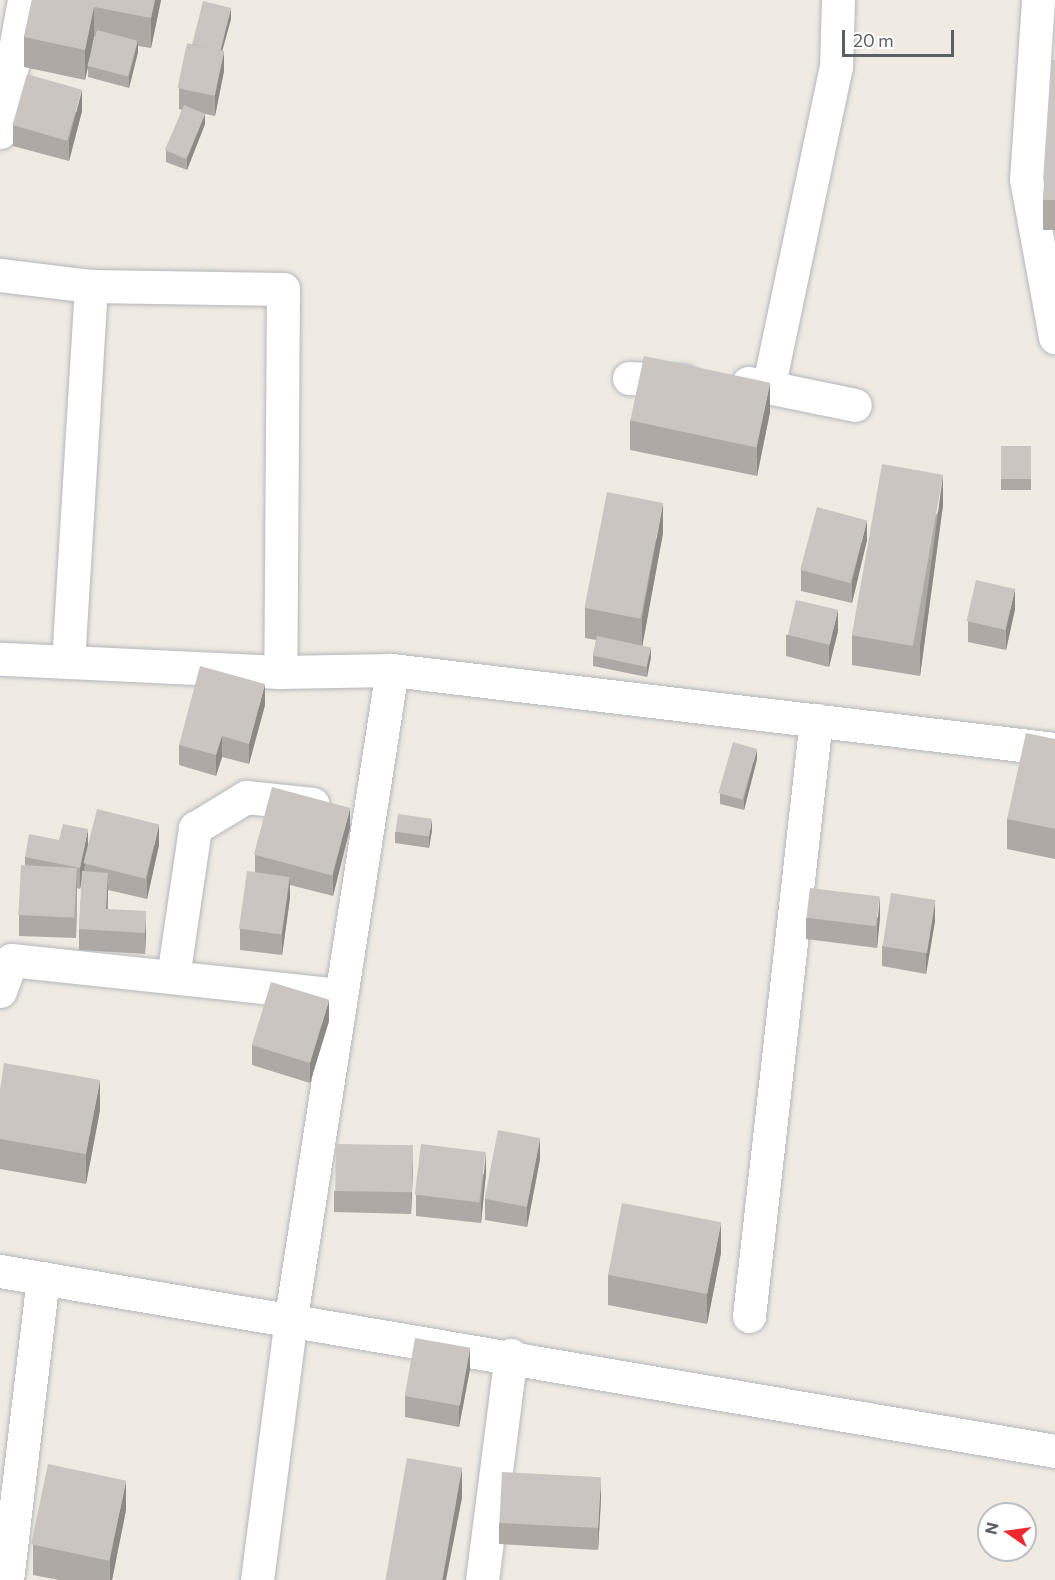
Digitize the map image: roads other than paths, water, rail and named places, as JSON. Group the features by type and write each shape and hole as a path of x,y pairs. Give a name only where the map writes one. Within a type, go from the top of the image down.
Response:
{"street":[{"path":"0,132 24,0"},
{"path":"770,384 836,67 838,0"},
{"path":"1038,0 1026,179 1055,337"},
{"path":"0,274 91,286 283,289 280,672"},
{"path":"68,662 91,286"},
{"path":"629,378 770,384 855,405"},
{"path":"0,659 280,672 392,670 1055,749"},
{"path":"256,1580 291,1317 392,670"},
{"path":"749,1316 816,720"},
{"path":"173,977 195,828 246,797 370,810"},
{"path":"0,991 11,960 341,995"},
{"path":"0,1271 291,1317 1055,1451"},
{"path":"7,1580 43,1278"},
{"path":"482,1580 511,1356"}]}
